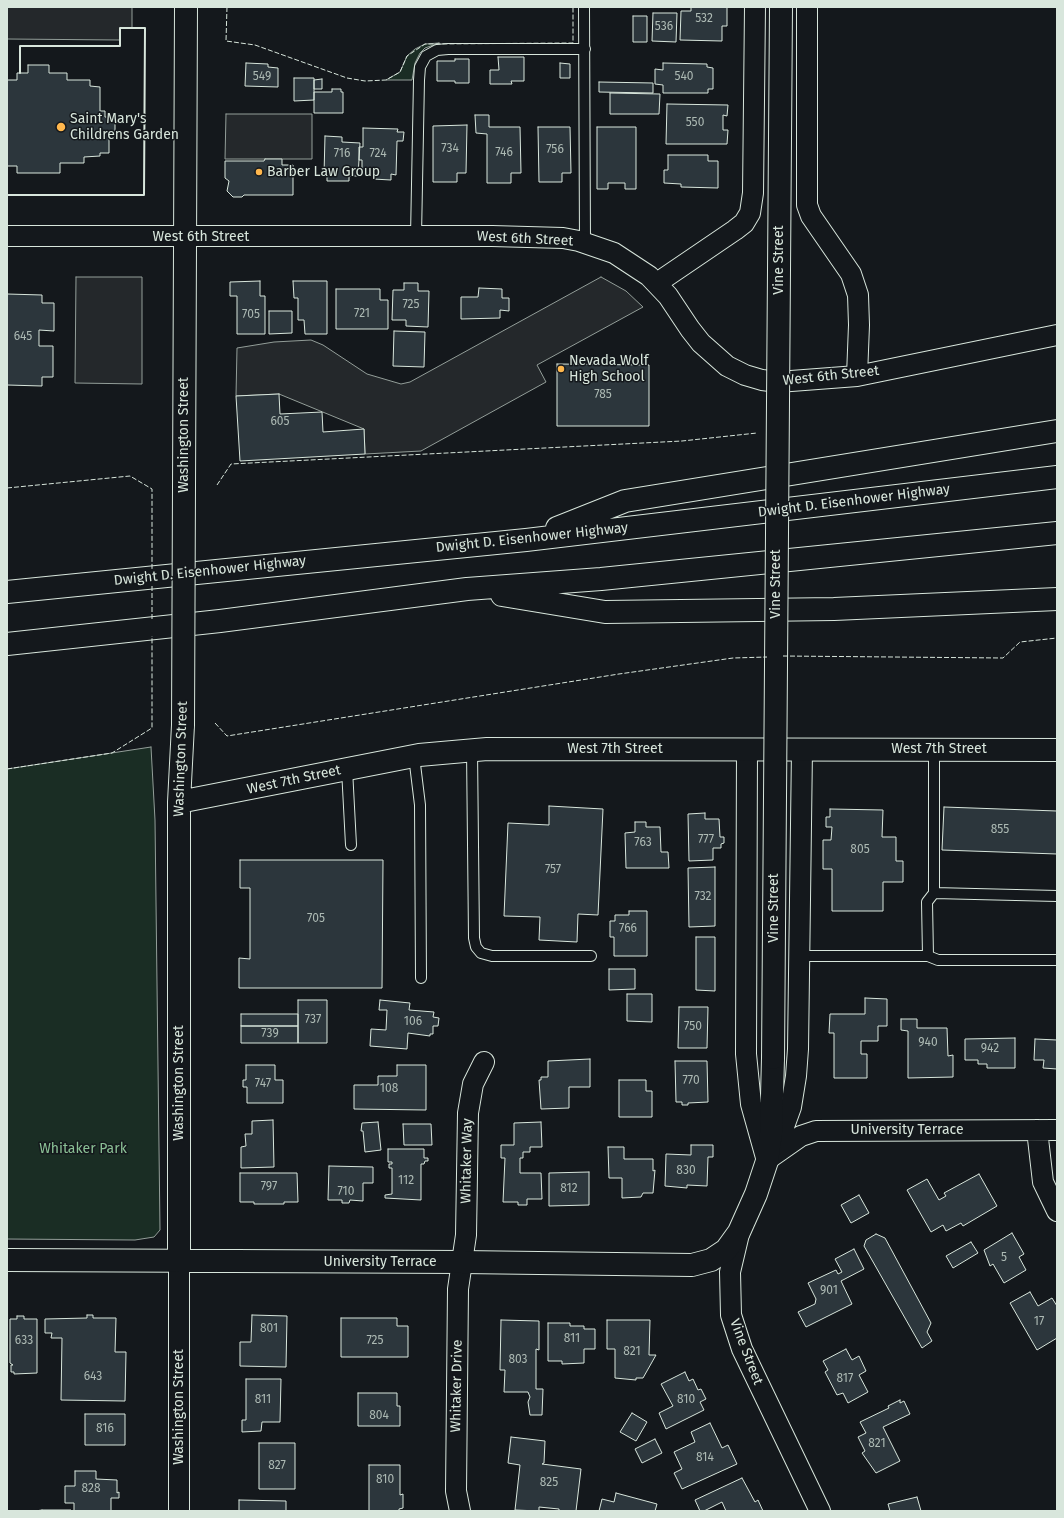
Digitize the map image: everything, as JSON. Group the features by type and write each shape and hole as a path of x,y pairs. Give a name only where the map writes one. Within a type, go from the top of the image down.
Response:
{"main road":[{"name":"Washington Street","path":"179,1261 179,802 183,725 186,7"},
{"name":"Vine Street","path":"739,1232 756,1194 767,1161 771,1134 773,1058 781,7"},
{"path":"526,540 625,501 1057,430"},
{"name":"Dwight D. Eisenhower Highway","path":"7,592 526,540 1057,477"},
{"path":"7,644 220,621 467,589 601,579 1057,533"},
{"path":"467,589 605,612 834,609 1057,599"},
{"name":"West 7th Street","path":"179,802 414,756 472,750 1057,750"},
{"name":"University Terrace","path":"7,1260 462,1262 692,1265 711,1260 726,1250 739,1232"}],"street":[{"path":"657,283 735,230 744,223 750,213 753,193 755,7"},
{"path":"807,7 808,205 812,216 851,274 858,295 859,325 857,376"},
{"name":"West 6th Street","path":"7,236 546,237 585,242 614,253 630,262 657,283 702,343 727,366 745,375 762,380 778,382 857,376 1057,335"},
{"name":"Vine Street","path":"747,749 746,1054 751,1104 767,1161"},
{"name":"Vine Street","path":"767,1161 782,1132 791,1107 796,1076 802,749"},
{"name":"Whitaker Way","path":"462,1262 466,1235 468,1113 473,1084 484,1062"},
{"path":"1037,1130 1043,1182 1057,1211"},
{"name":"University Terrace","path":"767,1161 801,1136 816,1131 1057,1130"},
{"name":"Vine Street","path":"739,1232 731,1264 729,1283 731,1315 742,1349 820,1511"},
{"name":"Washington Street","path":"179,1261 179,1511"},
{"name":"Whitaker Drive","path":"460,1511 456,1491 458,1289 462,1262"}],"lane":[{"path":"584,7 585,242"},
{"path":"416,236 419,80 420,67 426,56 437,50 448,49 585,49"},
{"path":"928,956 927,902 934,893 934,749"},
{"path":"472,750 474,938 476,947 481,953 492,956 591,956"},
{"path":"414,756 420,805 421,978"},
{"path":"347,769 351,845"},
{"path":"934,893 1057,896"},
{"path":"799,956 928,956 938,960 1057,960"}],"green space":[{"path":"439,43 425,48 420,53 415,63 412,80 386,80 400,72 407,56 415,49 425,44"},
{"name":"Whitaker Park","path":"151,747 155,820 160,1230 154,1237 135,1240 7,1239 7,769"}],"shaded area":[{"path":"7,7 132,7 132,28 120,28 120,40 7,39"},
{"path":"226,114 312,114 312,159 225,159"},
{"path":"76,277 142,277 142,384 75,383"},
{"path":"601,277 626,291 643,307 537,365 546,382 421,451 365,454 364,429 279,394 236,396 237,348 274,342 311,340 323,345 367,374 401,384 410,382"}],"building":[{"path":"691,7 727,7 727,26 722,26 722,41 680,40 681,11 691,11"},
{"path":"653,13 677,13 676,42 652,41"},
{"path":"633,16 647,16 647,42 633,42"},
{"path":"498,57 524,57 524,81 511,81 512,84 490,84 490,70 499,70"},
{"path":"455,59 469,59 469,83 437,81 437,61 455,61"},
{"path":"246,63 268,64 268,67 278,68 278,87 245,86"},
{"path":"560,63 570,64 570,78 560,78"},
{"path":"663,63 707,64 707,67 713,68 713,89 708,89 708,93 663,93 663,85 655,84 655,69 663,70"},
{"name":"Saint Mary's Childrens Garden","path":"28,65 49,65 49,73 67,73 67,80 90,80 90,86 100,87 100,111 105,111 105,117 115,118 115,137 109,137 109,153 100,153 100,156 84,157 84,163 60,163 60,173 17,173 17,166 7,166 7,80 17,80 17,73 28,73"},
{"path":"294,78 314,78 314,100 294,101"},
{"path":"322,79 322,89 314,89 314,80"},
{"path":"599,82 653,83 653,93 599,92"},
{"path":"332,89 341,89 341,92 343,92 343,113 314,113 314,92 332,92"},
{"path":"610,93 660,94 659,114 610,114"},
{"path":"667,104 728,105 727,116 723,115 723,130 728,130 727,144 666,144"},
{"path":"475,115 489,115 489,127 520,127 521,173 511,173 511,183 487,183 487,134 476,133"},
{"path":"467,125 466,173 457,173 457,182 433,182 433,126"},
{"path":"538,127 570,127 571,173 562,173 562,182 539,182"},
{"path":"597,127 636,127 636,189 625,189 625,183 608,183 608,189 597,189"},
{"path":"363,128 398,129 397,132 404,132 403,141 397,141 396,175 391,174 391,180 373,179 373,174 362,173 362,160 359,160 359,147 363,147"},
{"path":"325,136 342,137 342,142 360,143 358,176 349,176 349,181 327,181 327,175 324,175"},
{"path":"668,155 708,155 708,161 718,161 718,188 681,187 681,184 664,183 664,170 668,170"},
{"name":"Barber Law Group","path":"265,159 282,159 282,165 293,165 293,195 244,195 242,197 233,197 227,191 229,181 225,178 225,161 264,161"},
{"path":"260,281 260,296 265,296 265,334 237,334 237,296 230,296 230,282"},
{"path":"293,281 327,281 327,334 305,334 304,320 298,320 298,298 294,298"},
{"path":"404,283 418,283 418,291 429,291 428,327 406,326 406,320 392,320 393,290 404,290"},
{"path":"479,288 502,289 502,298 509,298 509,311 500,310 500,318 461,319 461,297 478,297"},
{"path":"336,289 380,289 380,300 388,300 388,329 336,329"},
{"path":"7,294 42,295 42,303 54,303 54,331 39,330 39,346 53,346 53,377 42,377 42,386 7,385"},
{"path":"269,311 292,311 292,333 269,334"},
{"path":"394,331 425,332 424,367 393,366"},
{"path":"557,364 649,365 649,426 557,426"},
{"path":"279,394 280,414 322,412 323,432 364,429 365,454 240,461 236,396"},
{"path":"549,806 603,809 598,915 578,914 577,942 539,940 540,917 504,916 508,823 549,825"},
{"path":"944,807 1057,811 1057,854 942,850"},
{"path":"830,809 883,810 882,837 896,837 896,861 903,861 903,882 883,882 883,911 832,911 832,869 823,869 823,840 831,840 832,827 826,827 826,817 830,817"},
{"path":"705,813 705,819 719,819 720,837 724,837 724,843 721,844 721,848 713,848 713,860 689,861 688,814"},
{"path":"635,822 646,822 646,827 660,827 661,852 668,852 669,868 626,868 625,833 635,832"},
{"path":"240,860 383,860 382,988 239,988 239,958 250,959 250,888 240,888"},
{"path":"715,867 715,926 689,927 688,868"},
{"path":"629,911 647,911 647,956 614,956 614,937 610,937 610,921 615,921 615,915 629,915"},
{"path":"696,937 715,937 715,991 696,990"},
{"path":"609,969 635,969 635,989 609,990"},
{"path":"627,994 652,994 652,1022 627,1021"},
{"path":"865,998 887,999 887,1026 878,1026 878,1041 861,1041 861,1054 867,1054 867,1078 834,1078 834,1033 829,1033 830,1014 865,1014"},
{"path":"298,1000 327,1000 327,1043 298,1043"},
{"path":"380,1000 410,1003 409,1010 434,1012 433,1017 439,1018 438,1026 433,1026 433,1034 430,1034 430,1036 408,1033 407,1049 370,1046 371,1029 386,1030 387,1010 379,1010"},
{"path":"679,1007 708,1007 707,1048 678,1048"},
{"path":"241,1014 298,1014 298,1026 241,1026"},
{"path":"901,1019 917,1019 917,1028 947,1028 948,1056 953,1055 953,1077 908,1078 908,1031 901,1030"},
{"path":"241,1026 298,1026 298,1043 241,1043"},
{"path":"1015,1038 1015,1068 987,1068 987,1064 978,1064 978,1060 965,1060 965,1039"},
{"path":"1035,1039 1057,1040 1057,1069 1043,1068 1044,1060 1034,1060"},
{"path":"590,1059 590,1087 569,1087 569,1108 541,1109 539,1080 541,1080 541,1077 548,1077 548,1061"},
{"path":"675,1061 707,1061 708,1102 688,1103 688,1105 682,1105 682,1102 676,1102"},
{"path":"246,1065 275,1065 275,1080 283,1080 283,1103 247,1103 247,1087 243,1087 243,1080 246,1080"},
{"path":"397,1065 426,1065 426,1110 354,1109 354,1085 378,1085 378,1076 397,1076"},
{"path":"619,1080 646,1080 646,1091 652,1091 652,1117 619,1117"},
{"path":"273,1120 274,1167 241,1168 241,1147 246,1146 245,1134 252,1134 252,1121"},
{"path":"378,1122 381,1150 365,1152 363,1131 361,1131 362,1123"},
{"path":"541,1122 542,1147 530,1147 530,1152 523,1152 523,1158 520,1158 520,1173 541,1173 542,1199 527,1199 527,1205 518,1205 518,1202 503,1202 505,1158 501,1158 501,1145 514,1145 514,1123"},
{"path":"403,1124 431,1124 432,1145 404,1145"},
{"path":"691,1145 713,1145 713,1157 708,1157 707,1186 687,1185 687,1188 665,1186 666,1154 691,1155"},
{"path":"608,1147 624,1147 624,1159 653,1159 653,1171 655,1170 653,1193 643,1193 641,1197 622,1198 622,1178 609,1178"},
{"path":"388,1149 424,1149 424,1158 428,1158 428,1161 421,1164 421,1200 385,1198 385,1195 392,1194 392,1168 389,1168 389,1164 392,1164 392,1162 388,1162"},
{"path":"329,1166 373,1167 373,1183 363,1183 363,1201 350,1200 349,1203 342,1203 342,1200 328,1200"},
{"path":"589,1172 589,1205 549,1206 549,1173"},
{"path":"240,1173 297,1173 298,1202 284,1202 284,1204 254,1204 254,1202 240,1202"},
{"path":"979,1174 997,1206 963,1226 961,1223 946,1231 943,1225 931,1232 907,1190 927,1179 939,1200 946,1196 944,1193"},
{"path":"859,1195 869,1213 851,1223 841,1205"},
{"path":"1012,1233 1024,1254 1019,1257 1026,1270 1004,1283 993,1264 990,1266 984,1250"},
{"path":"876,1234 885,1238 931,1323 927,1332 932,1341 922,1348 864,1246 866,1240"},
{"path":"971,1242 978,1253 953,1268 946,1256"},
{"path":"854,1249 864,1269 841,1281 852,1304 806,1327 798,1312 815,1304 816,1299 808,1283 836,1270 838,1274 842,1272 835,1259"},
{"path":"1030,1292 1038,1306 1052,1298 1057,1306 1057,1338 1037,1350 1010,1303"},
{"path":"87,1315 93,1315 93,1318 116,1318 115,1352 126,1352 125,1401 61,1400 62,1338 51,1338 52,1333 45,1333 45,1319 87,1318"},
{"path":"252,1315 287,1316 286,1367 240,1366 240,1342 251,1342"},
{"path":"17,1316 24,1316 24,1319 37,1319 37,1373 14,1374 14,1372 11,1372 11,1365 13,1365 10,1363 10,1319 17,1319"},
{"path":"341,1318 397,1318 397,1326 408,1326 408,1357 341,1357"},
{"path":"501,1320 539,1321 539,1350 536,1349 536,1389 543,1389 542,1415 530,1415 528,1402 530,1397 528,1392 504,1392 505,1370 500,1370"},
{"path":"607,1320 650,1320 649,1355 656,1355 643,1378 636,1378 636,1380 615,1378 615,1349 607,1349"},
{"path":"548,1323 570,1323 570,1326 584,1326 584,1329 595,1329 595,1349 584,1349 584,1363 562,1364 562,1361 548,1361"},
{"path":"846,1349 852,1360 859,1356 866,1371 859,1375 868,1392 848,1403 843,1393 837,1395 825,1372 828,1370 823,1361"},
{"path":"685,1372 689,1381 693,1379 698,1390 701,1389 706,1399 700,1402 704,1410 666,1429 659,1413 673,1406 661,1384"},
{"path":"246,1379 281,1379 280,1422 262,1422 261,1431 242,1432 242,1420 246,1420"},
{"path":"358,1393 397,1393 397,1406 400,1406 400,1426 358,1426"},
{"path":"900,1400 900,1403 904,1401 910,1414 883,1427 900,1461 876,1473 862,1453 865,1451 858,1437 866,1433 860,1422 889,1408 888,1406"},
{"path":"632,1413 647,1422 636,1441 620,1432"},
{"path":"85,1414 125,1414 125,1445 85,1445"},
{"path":"710,1423 722,1448 728,1445 737,1464 682,1489 674,1473 682,1469 674,1452 695,1442 691,1432"},
{"path":"511,1437 545,1441 544,1463 542,1464 581,1469 576,1511 559,1511 559,1509 539,1507 539,1511 515,1510 520,1465 508,1463"},
{"path":"655,1439 662,1453 642,1463 635,1449"},
{"path":"259,1443 295,1443 295,1489 259,1489"},
{"path":"369,1465 400,1465 400,1495 403,1494 403,1508 399,1509 399,1511 369,1511"},
{"path":"75,1471 96,1471 96,1479 117,1480 117,1493 119,1492 119,1498 111,1498 111,1511 74,1511 74,1503 65,1503 65,1486 75,1486"},
{"path":"742,1478 755,1502 758,1500 763,1511 726,1511 722,1502 704,1511 700,1511 695,1500"},
{"path":"616,1493 657,1504 655,1511 599,1511 602,1499 614,1502"},
{"path":"917,1497 921,1511 890,1511 888,1504"},
{"path":"239,1500 286,1501 286,1511 239,1511"},
{"path":"71,1510 71,1511 35,1511"}],"fence":[{"path":"227,7 226,41 255,45 347,78 365,81 386,80 400,72 407,56 425,44 573,43 573,7"},
{"path":"217,485 231,464 682,441 757,433"},
{"path":"7,488 130,476 152,489 152,570"},
{"path":"152,586 152,620"},
{"path":"7,769 112,753 152,728 152,636"},
{"path":"783,656 1003,658 1020,642 1057,638"},
{"path":"215,723 227,736 619,674 733,658 767,657"}],"wall":[{"path":"7,195 144,195 145,28 120,28 120,46 20,46 20,73"}],"place":[{"name":"Saint Mary's Childrens Garden","path":"61,127"},
{"name":"Barber Law Group","path":"259,172"},
{"name":"Nevada Wolf High School","path":"561,369"}]}
